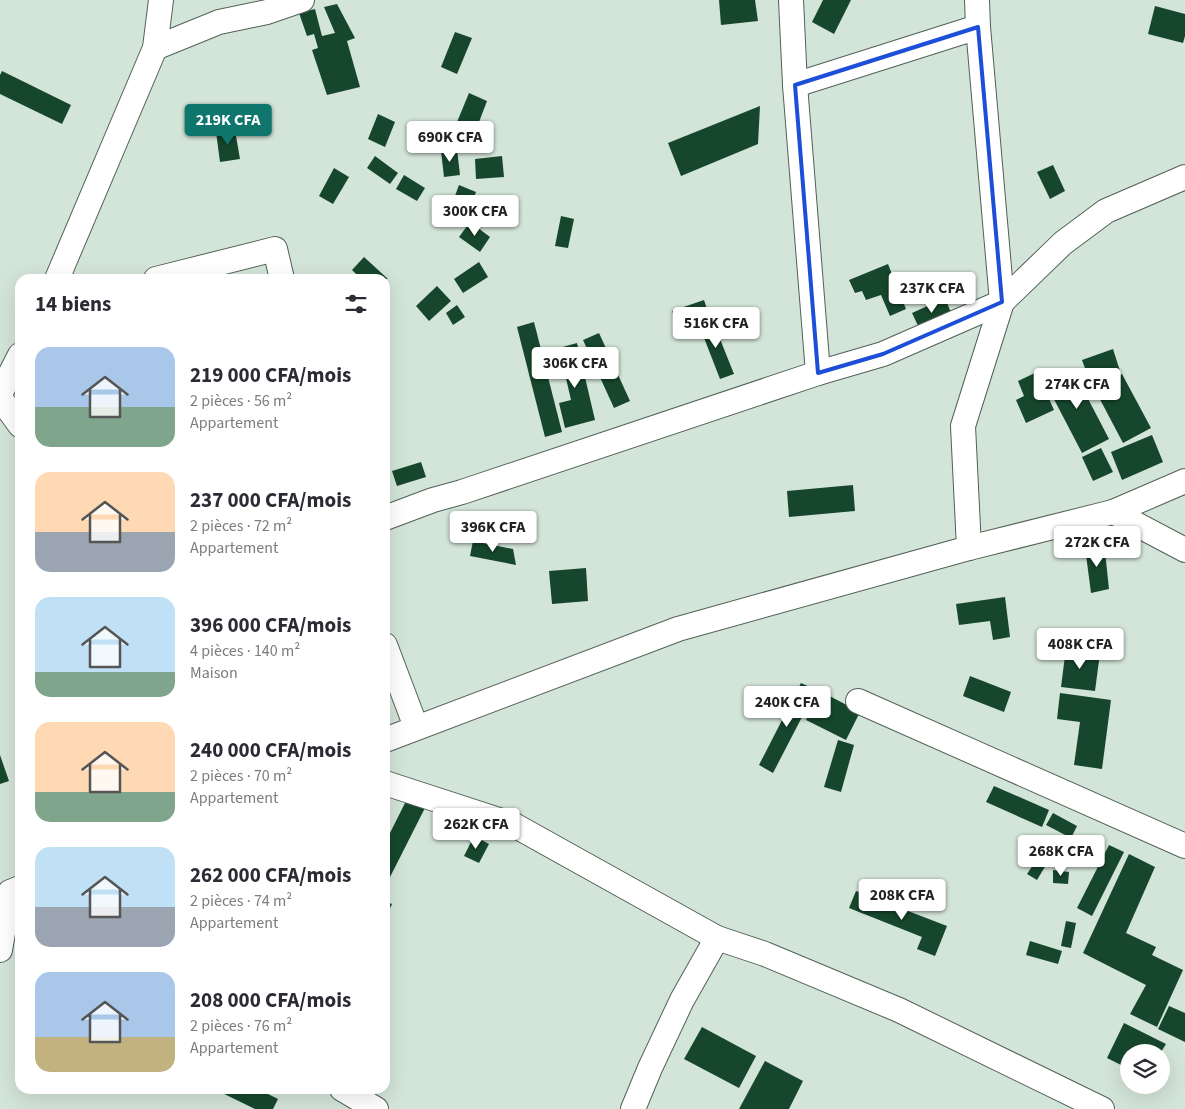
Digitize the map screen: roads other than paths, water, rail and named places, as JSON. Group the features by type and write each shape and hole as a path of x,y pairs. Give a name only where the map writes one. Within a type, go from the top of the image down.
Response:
{"street":[{"path":"59,274 155,48 161,0"},
{"path":"155,48 220,22 267,12 302,0"},
{"path":"791,0 795,85 818,373"},
{"path":"969,548 963,426 1002,302 977,0"},
{"path":"795,85 978,27"},
{"path":"390,516 433,500 492,483 818,373 883,354 1002,302 1063,243 1106,211 1185,177"},
{"path":"176,274 275,249 281,274"},
{"path":"0,394 15,365"},
{"path":"0,398 15,418"},
{"path":"390,738 678,629 969,548 1113,512 1185,481"},
{"path":"1113,512 1185,550"},
{"path":"390,658 416,728"},
{"path":"858,701 1185,846"},
{"path":"390,785 514,824 717,938 765,954 899,1010 1102,1109"},
{"path":"0,950 12,891"},
{"path":"633,1109 682,1000 717,938"},
{"path":"350,1094 376,1109"}]}
